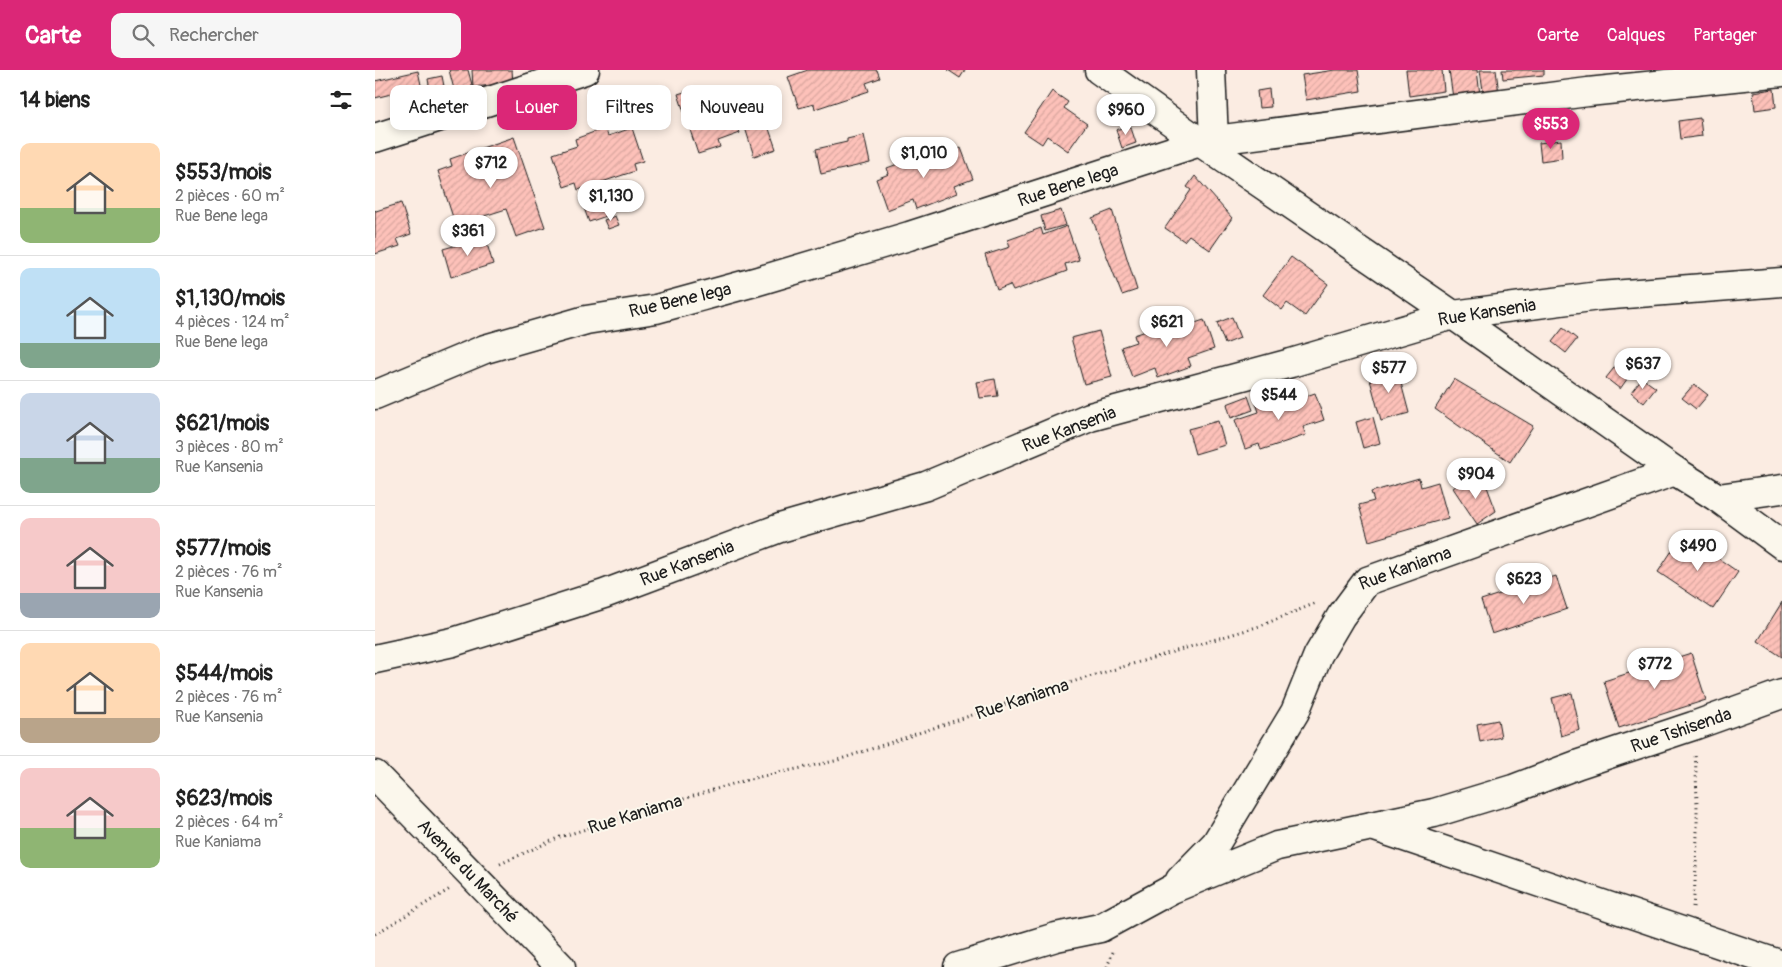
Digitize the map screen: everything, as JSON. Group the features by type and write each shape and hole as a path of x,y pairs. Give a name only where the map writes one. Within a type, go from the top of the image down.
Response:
{"street":[{"path":"375,138 585,70"},
{"path":"1099,70 1207,141 1453,315 1718,498 1782,545"},
{"path":"1207,141 1211,70"},
{"name":"Rue Bene lega","path":"375,395 485,349 586,320 656,309 758,282 1207,141 1588,92 1782,72"},
{"name":"Rue Kansenia","path":"375,659 453,642 604,594 780,528 926,486 1090,417 1291,363 1453,315 1599,296 1782,282"},
{"name":"Rue Kaniama","path":"1172,889 1216,843 1295,712 1318,655 1341,616 1367,581 1621,492 1675,470"},
{"path":"1718,498 1782,489"},
{"name":"Rue Tshisenda","path":"1172,889 1277,846 1434,813 1513,789 1579,764 1782,694"},
{"name":"Avenue du Marché","path":"375,776 561,967"},
{"path":"1370,826 1782,965"},
{"path":"958,967 1056,936 1100,928 1172,889"}],"path":[{"name":"Rue Kaniama","path":"375,934 472,876 560,836 749,779 835,761 1062,685 1260,626 1323,600"},
{"path":"1690,933 1697,852 1698,804 1693,726"}],"building":[{"path":"449,70 468,70 472,85 453,85"},
{"path":"472,70 512,70 513,83 473,85"},
{"path":"808,70 877,70 880,78 866,83 869,91 815,109 814,104 799,108 788,77"},
{"path":"948,70 965,70 960,78"},
{"path":"1335,70 1358,70 1361,91 1306,100 1302,75"},
{"path":"1406,70 1442,70 1444,91 1409,96"},
{"path":"1449,70 1477,70 1480,95 1453,98"},
{"path":"1480,70 1496,70 1499,94 1484,97"},
{"path":"1502,70 1544,70 1544,75 1503,79"},
{"path":"418,71 421,85 390,85 390,94 375,98 375,81"},
{"path":"442,76 444,85 429,85 428,79"},
{"path":"1269,89 1271,107 1259,108 1257,91"},
{"path":"1774,89 1776,107 1755,110 1753,92"},
{"path":"1052,91 1068,102 1064,108 1087,124 1068,151 1047,136 1042,144 1024,132"},
{"path":"1700,118 1702,136 1680,139 1678,121"},
{"path":"1130,125 1136,143 1122,148 1116,130"},
{"path":"600,130 606,130 608,136 626,130 633,130 643,161 633,164 635,171 578,190 576,183 564,187 553,154 577,146 575,139"},
{"path":"690,130 739,130 740,133 718,141 720,147 698,154"},
{"path":"746,130 769,130 776,149 754,156"},
{"path":"864,135 870,163 821,174 816,149 847,142 847,139"},
{"path":"514,137 545,227 516,237 506,209 481,217 484,227 459,236 438,171 452,166 450,159"},
{"path":"1561,140 1562,158 1541,161 1539,143"},
{"path":"943,147 945,154 961,148 973,179 954,186 957,193 916,209 913,200 887,210 876,179 889,174 887,168"},
{"path":"1195,176 1232,218 1210,250 1189,235 1184,241 1165,228 1191,190 1187,187"},
{"path":"602,185 612,214 589,222 584,208 592,205 587,191"},
{"path":"622,187 627,204 616,208 610,191"},
{"path":"401,203 411,234 397,239 400,246 375,254 375,210"},
{"path":"1061,210 1066,225 1045,231 1041,216"},
{"path":"1112,210 1137,290 1122,295 1092,218"},
{"path":"615,216 619,225 608,229 604,220"},
{"path":"1067,226 1079,260 1065,264 1067,271 1013,291 1010,285 997,290 985,255 1010,247 1008,240 1041,228 1043,235"},
{"path":"485,237 493,264 451,277 443,249"},
{"path":"1291,257 1328,284 1305,316 1287,303 1282,310 1263,295"},
{"path":"1232,317 1240,338 1225,344 1217,323"},
{"path":"1183,319 1186,326 1204,320 1214,349 1188,358 1191,366 1158,378 1155,368 1132,377 1121,347 1136,342 1134,335"},
{"path":"1563,328 1577,339 1566,353 1552,342"},
{"path":"1099,331 1112,377 1084,384 1071,338"},
{"path":"1617,364 1630,375 1620,389 1606,378"},
{"path":"1397,368 1409,413 1381,421 1369,376"},
{"path":"1642,378 1656,388 1644,403 1631,392"},
{"path":"995,379 998,396 980,398 977,382"},
{"path":"1454,379 1533,426 1510,462 1435,409"},
{"path":"1694,384 1708,395 1696,409 1682,398"},
{"path":"1289,392 1292,401 1315,393 1324,420 1303,427 1306,435 1261,450 1259,444 1245,449 1235,420 1259,412 1256,403"},
{"path":"1248,396 1253,410 1231,418 1227,404"},
{"path":"1373,417 1380,443 1363,448 1356,422"},
{"path":"1218,421 1225,445 1195,454 1188,429"},
{"path":"1469,477 1473,488 1486,484 1496,511 1477,524 1453,488"},
{"path":"1419,478 1421,487 1438,482 1448,518 1369,541 1359,505 1374,501 1371,492"},
{"path":"1683,534 1738,572 1713,609 1658,572"},
{"path":"1556,576 1567,609 1492,634 1481,600"},
{"path":"1782,602 1782,657 1758,641"},
{"path":"1691,653 1706,700 1619,728 1604,681"},
{"path":"1572,693 1580,730 1561,736 1552,698"},
{"path":"1498,720 1501,737 1480,742 1477,724"}]}
